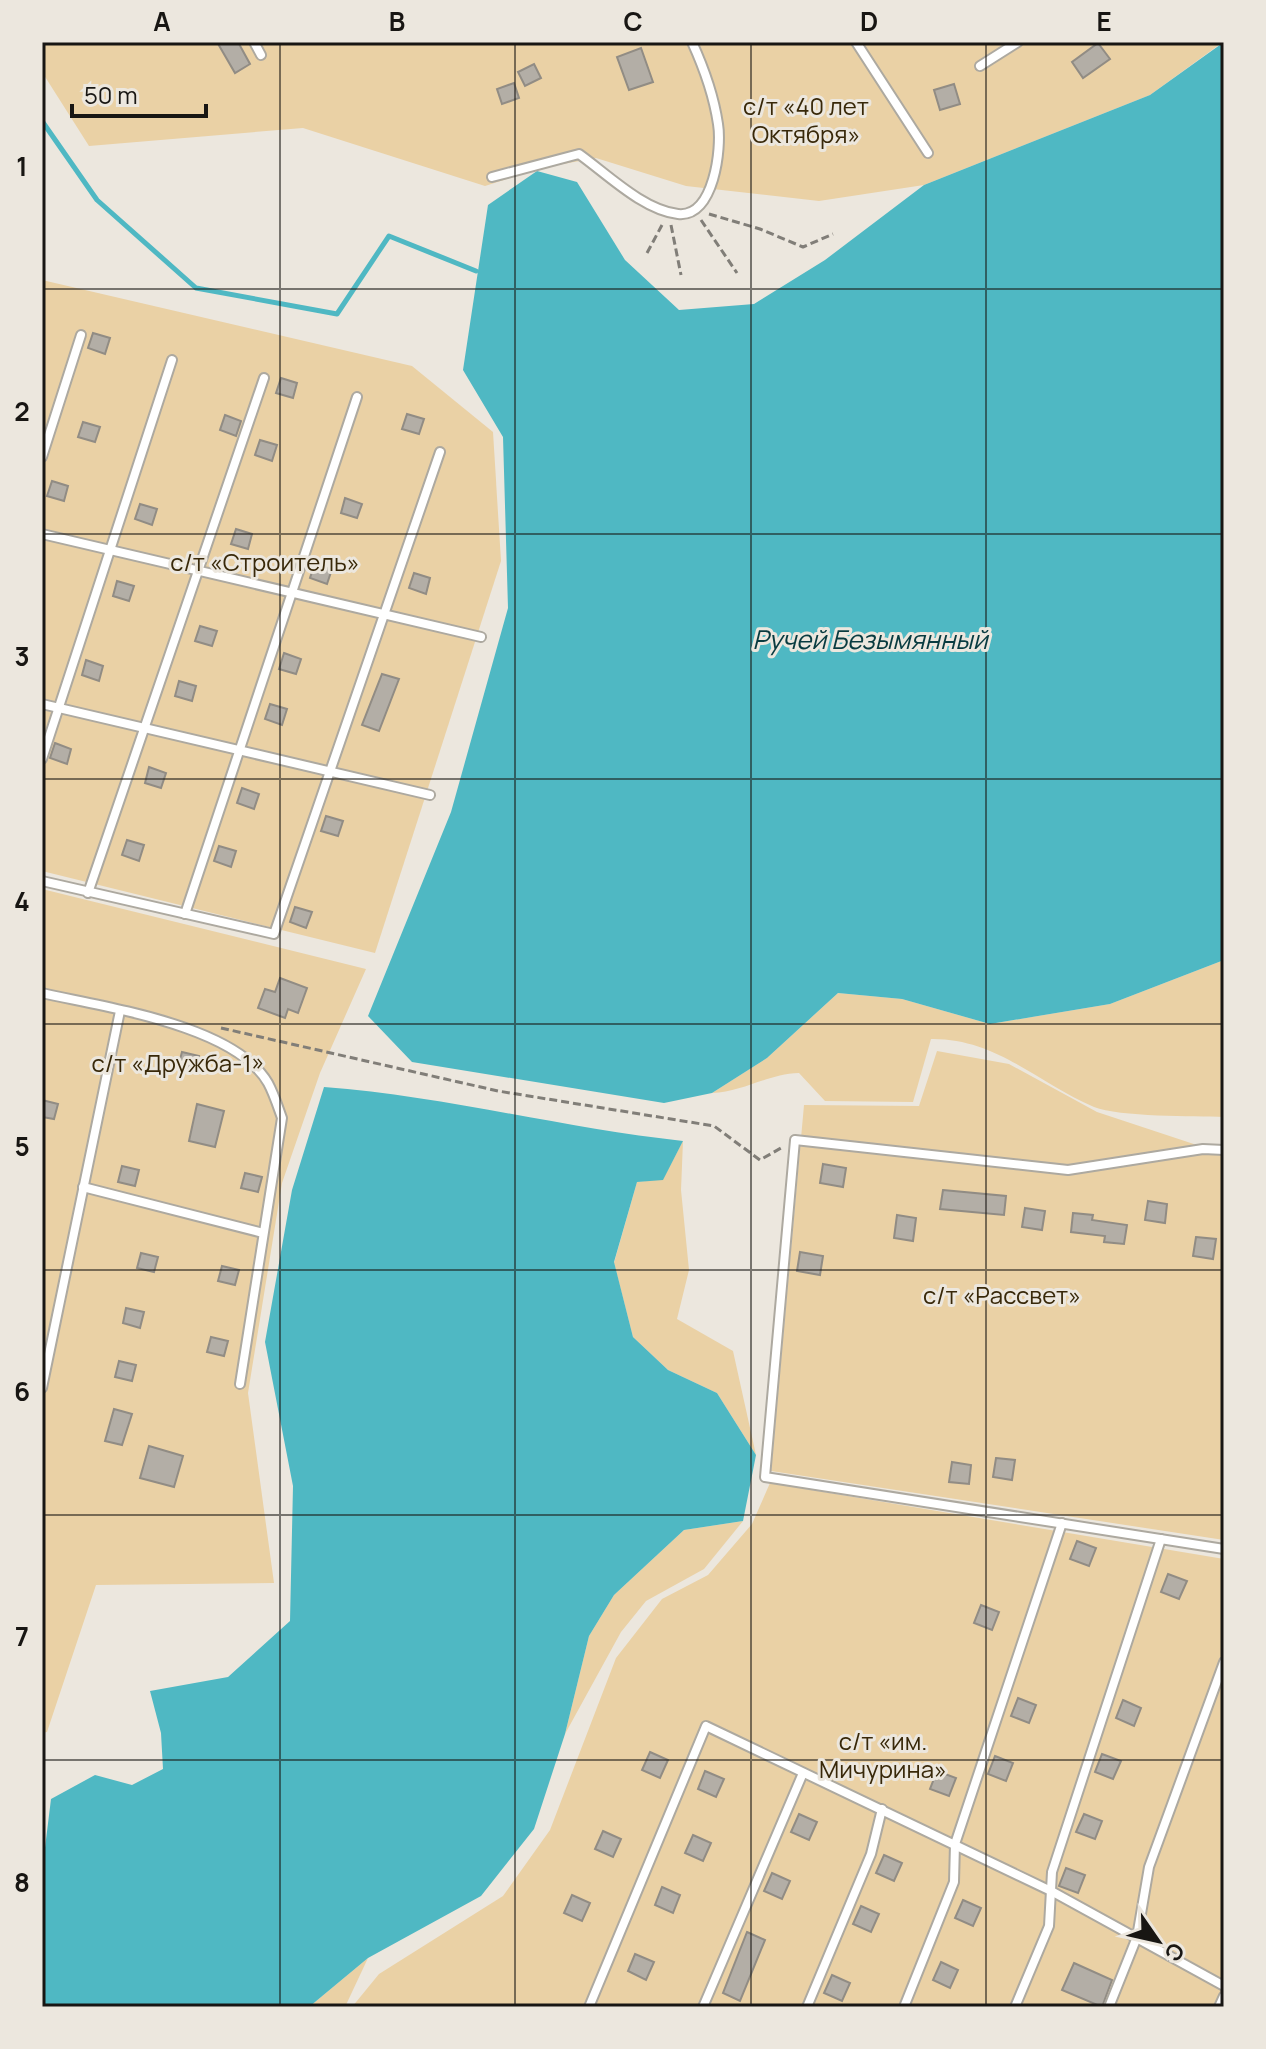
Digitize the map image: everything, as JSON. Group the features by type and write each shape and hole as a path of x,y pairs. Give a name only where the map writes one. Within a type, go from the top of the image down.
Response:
{"lane":[{"path":"254,42 261,55"},
{"path":"492,177 579,154 639,196 669,212 683,215 694,210 706,199 718,163 718,124 692,42"},
{"path":"980,66 1018,42"},
{"path":"858,43 928,153"},
{"path":"42,457 81,335"},
{"path":"42,759 113,550 172,360"},
{"path":"88,893 264,378"},
{"path":"185,914 357,397"},
{"path":"42,881 274,934 440,452"},
{"path":"42,534 481,637"},
{"path":"42,704 430,795"},
{"path":"42,993 187,1026 241,1057 268,1081 282,1118 240,1384"},
{"path":"42,1388 120,1011"},
{"path":"1224,1150 1203,1149 1068,1170 795,1140 765,1477 1224,1549"},
{"path":"83,1187 263,1233"},
{"path":"904,2007 954,1882 955,1844 1062,1523"},
{"path":"1015,2007 1049,1926 1052,1872 1161,1539"},
{"path":"1109,2007 1137,1937 1149,1867 1224,1662"},
{"path":"589,2007 706,1726 1053,1892 1224,1986"},
{"path":"703,2007 803,1773"},
{"path":"807,2007 871,1854 882,1809"},
{"path":"1219,2007 1224,1996"}],"path":[{"path":"694,210 760,229 803,247 833,234"},
{"path":"694,210 737,273"},
{"path":"647,253 669,212"},
{"path":"669,212 681,275"},
{"path":"363,1058 498,1091 714,1126 760,1160 795,1140"}],"green space":[{"name":"с/т «40 лет Октября»","path":"42,42 1223,42 1150,95 924,185 819,201 686,186 596,158 541,168 485,186 303,128 89,146 42,72"},
{"name":"с/т «Строитель»","path":"42,280 412,366 493,432 501,561 375,953 42,871"},
{"name":"с/т «Дружба-1»","path":"42,889 366,969 320,1073 282,1183 248,1393 274,1583 96,1585 47,1732 42,1733"},
{"path":"1224,960 1224,1117 1138,1114 1094,1107 996,1054 976,1046 931,1039 913,1102 825,1101 799,1073 712,1093 767,1058 838,993 902,999 990,1024 1110,1004"},
{"name":"с/т «Рассвет»","path":"937,1051 1009,1064 1097,1112 1224,1154 1224,1540 771,1471 804,1105 919,1106"},
{"path":"683,1141 681,1190 689,1270 677,1319 733,1351 756,1455 717,1393 668,1370 633,1337 614,1263 637,1182 663,1179"},
{"name":"с/т «им. Мичурина»","path":"770,1483 1224,1559 1224,2007 352,2007 379,1974 503,1896 550,1830 616,1658 662,1599 708,1575 752,1524"},
{"path":"743,1521 704,1569 646,1601 621,1632 565,1734 589,1636 614,1595 684,1530"},
{"path":"368,1958 345,2007 309,2007"}],"water":[{"name":"Ручей Безымянный","path":"1224,42 1224,960 1110,1004 990,1024 902,999 838,993 767,1058 712,1093 664,1103 412,1062 368,1016 451,812 508,608 503,437 463,370 488,205 537,171 577,182 625,260 679,310 754,304 825,260 924,185 1150,95"},
{"path":"324,1087 414,1097 683,1141 663,1180 637,1182 614,1262 633,1337 668,1370 717,1393 756,1455 743,1521 684,1530 614,1595 589,1636 565,1734 534,1829 481,1896 368,1958 309,2007 42,2007 42,1872 51,1799 95,1775 132,1785 163,1769 161,1733 150,1691 228,1677 290,1621 293,1486 265,1342 292,1190"}],"building":[{"path":"217,42 238,42 250,64 235,73"},
{"path":"1098,43 1110,59 1083,78 1072,62"},
{"path":"641,48 653,82 629,90 617,57"},
{"path":"534,64 541,78 525,86 518,72"},
{"path":"514,83 519,98 502,104 497,89"},
{"path":"954,84 960,104 940,110 934,90"},
{"path":"93,333 110,338 105,354 88,348"},
{"path":"281,378 297,383 293,398 276,393"},
{"path":"407,414 424,419 419,434 402,429"},
{"path":"225,415 241,421 236,436 220,430"},
{"path":"83,422 100,427 95,442 78,437"},
{"path":"260,440 277,445 272,461 255,455"},
{"path":"52,481 68,486 64,501 47,496"},
{"path":"345,498 362,504 357,518 341,513"},
{"path":"140,504 157,509 152,525 135,519"},
{"path":"236,529 252,534 248,549 231,544"},
{"path":"315,563 332,569 327,584 310,578"},
{"path":"414,573 430,578 426,594 409,588"},
{"path":"117,581 134,586 129,601 113,596"},
{"path":"200,626 217,631 212,646 195,641"},
{"path":"284,653 301,659 296,674 279,669"},
{"path":"86,660 103,666 99,681 82,675"},
{"path":"382,674 399,679 379,731 362,725"},
{"path":"179,681 196,686 192,701 175,696"},
{"path":"270,704 287,709 282,725 265,719"},
{"path":"55,743 71,749 67,764 50,758"},
{"path":"149,767 166,773 161,788 145,783"},
{"path":"242,788 259,794 254,809 237,803"},
{"path":"326,816 343,821 338,836 321,831"},
{"path":"127,840 144,845 139,861 122,855"},
{"path":"219,846 236,851 231,867 214,861"},
{"path":"295,907 312,912 306,928 290,922"},
{"path":"280,978 307,988 298,1013 288,1009 285,1018 258,1008 265,989 275,992"},
{"path":"182,1052 199,1056 196,1072 178,1067"},
{"path":"42,1100 58,1104 54,1119 42,1117"},
{"path":"197,1104 224,1111 215,1147 189,1141"},
{"path":"823,1164 846,1168 843,1187 820,1183"},
{"path":"122,1166 139,1170 135,1186 118,1182"},
{"path":"245,1173 262,1177 258,1192 241,1188"},
{"path":"943,1190 1006,1196 1004,1215 940,1209"},
{"path":"1148,1201 1167,1204 1165,1223 1145,1220"},
{"path":"1025,1208 1045,1211 1042,1230 1022,1227"},
{"path":"1073,1213 1093,1215 1092,1220 1127,1225 1124,1244 1104,1242 1105,1236 1071,1232"},
{"path":"897,1215 916,1218 913,1241 894,1238"},
{"path":"1196,1237 1216,1239 1213,1259 1193,1256"},
{"path":"800,1252 823,1256 820,1275 797,1271"},
{"path":"141,1253 158,1257 154,1272 137,1268"},
{"path":"222,1266 239,1270 235,1285 218,1281"},
{"path":"126,1308 144,1312 140,1328 123,1323"},
{"path":"211,1337 228,1341 224,1356 207,1352"},
{"path":"119,1361 136,1365 132,1381 115,1377"},
{"path":"114,1409 132,1414 122,1445 105,1441"},
{"path":"149,1446 183,1456 174,1487 140,1478"},
{"path":"996,1458 1015,1460 1012,1480 993,1477"},
{"path":"952,1462 971,1465 969,1484 949,1482"},
{"path":"1077,1541 1096,1548 1089,1566 1070,1559"},
{"path":"1168,1574 1187,1581 1179,1599 1161,1592"},
{"path":"981,1605 999,1612 992,1630 974,1623"},
{"path":"1018,1698 1036,1705 1029,1723 1011,1716"},
{"path":"1123,1700 1141,1708 1134,1726 1116,1718"},
{"path":"650,1752 668,1760 660,1778 642,1770"},
{"path":"1102,1754 1121,1761 1113,1779 1095,1772"},
{"path":"995,1756 1013,1763 1006,1781 988,1774"},
{"path":"705,1771 724,1779 716,1797 698,1789"},
{"path":"937,1771 956,1778 949,1796 930,1789"},
{"path":"799,1814 817,1822 809,1840 791,1832"},
{"path":"1084,1814 1102,1821 1095,1839 1076,1832"},
{"path":"603,1831 621,1839 613,1857 595,1849"},
{"path":"693,1835 711,1843 703,1861 685,1853"},
{"path":"884,1855 902,1863 894,1881 876,1873"},
{"path":"1066,1868 1085,1875 1078,1893 1059,1886"},
{"path":"772,1873 790,1881 782,1899 764,1891"},
{"path":"662,1887 680,1895 673,1913 655,1905"},
{"path":"572,1895 590,1903 582,1921 564,1913"},
{"path":"963,1900 981,1908 973,1926 955,1918"},
{"path":"861,1906 879,1914 871,1932 853,1924"},
{"path":"747,1932 765,1940 740,2001 723,1993"},
{"path":"635,1954 654,1962 646,1980 628,1971"},
{"path":"941,1962 958,1970 950,1988 933,1980"},
{"path":"1074,1963 1112,1980 1102,2007 1062,1990"},
{"path":"832,1975 850,1983 842,2001 824,1993"}],"waterway":[{"path":"42,121 97,200 196,288 337,314 389,236 476,271"}]}
